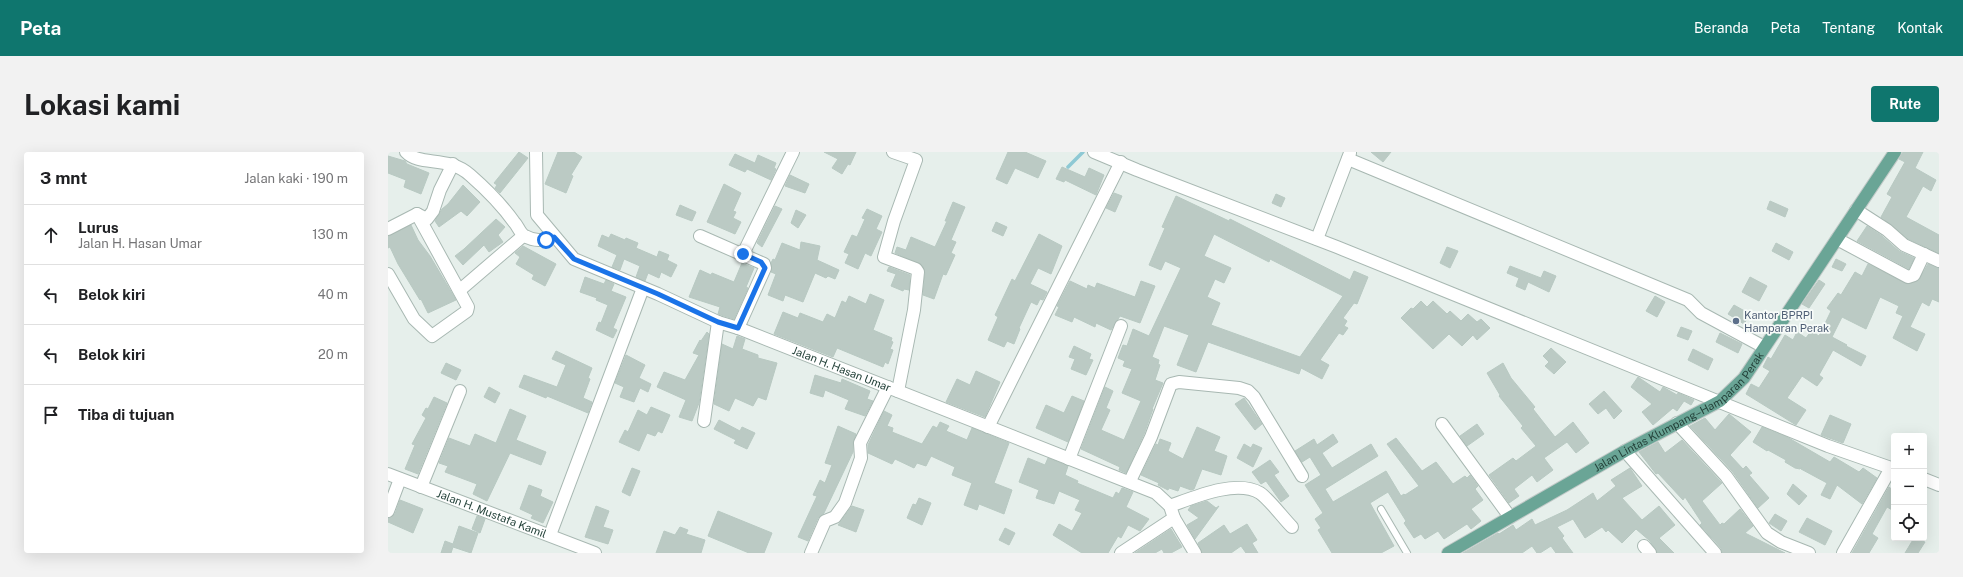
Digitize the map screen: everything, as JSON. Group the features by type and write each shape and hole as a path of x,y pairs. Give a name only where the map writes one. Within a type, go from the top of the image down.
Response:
{"main road":[{"name":"Jalan Lintas Klumpang–Hamparan Perak","path":"1448,553 1625,451 1720,401 1744,378 1895,152"}],"street":[{"path":"406,152 416,159 460,166 515,222 523,236 534,240 554,237"},
{"name":"Jalan H. Hasan Umar","path":"536,152 537,215 574,259 718,322 738,328 1069,459 1130,481 1156,493 1170,506 1174,518 1195,553"},
{"path":"743,254 792,152"},
{"path":"811,553 825,521 840,513 849,496 861,458 860,443 893,389 914,310 918,272 916,269 884,257 892,228 916,160 893,152"},
{"path":"1094,152 1121,162 1136,170 1317,239 1828,446 1891,467"},
{"path":"1317,239 1349,156 1688,300 1701,312 1764,347"},
{"path":"988,427 1121,162"},
{"path":"416,214 427,219 433,211 440,190 453,164"},
{"path":"1856,210 1887,230 1904,245 1939,261"},
{"path":"388,229 416,214"},
{"path":"388,274 414,319 432,336 467,311 468,307 460,290 416,214"},
{"path":"460,290 523,236"},
{"path":"700,236 761,262 765,268 738,328"},
{"path":"1837,239 1908,277 1914,275 1924,254"},
{"path":"550,535 643,288"},
{"path":"704,421 718,322"},
{"path":"1069,459 1121,326"},
{"path":"1130,481 1151,437 1167,391 1171,384 1179,382 1239,388 1248,391 1254,397 1302,476"},
{"path":"421,487 460,391"},
{"path":"1442,424 1510,517"},
{"path":"1677,424 1726,476 1767,533 1781,542 1809,553"},
{"path":"1625,451 1715,553"},
{"path":"1843,553 1892,469"},
{"name":"Jalan H. Mustafa Kamil","path":"388,474 595,553"},
{"path":"388,511 400,479"},
{"path":"1927,480 1939,485"},
{"path":"1170,506 1210,492 1245,487 1260,494 1292,527"},
{"path":"1121,553 1174,518"}],"lane":[{"path":"1380,509 1407,553"}],"building":[{"path":"519,152 528,158 500,193 495,188 497,185 494,183"},
{"path":"558,152 574,152 582,157 571,175 573,176 566,193 545,184"},
{"path":"824,152 856,152 850,165 848,164 842,174 832,168 838,159"},
{"path":"1008,152 1025,152 1046,161 1038,178 1015,168 1007,184 996,179"},
{"path":"1371,152 1391,152 1383,162"},
{"path":"1903,152 1923,152 1915,168 1936,180 1931,191 1923,186 1906,217 1939,235 1939,253 1908,239 1881,217 1892,197 1887,194 1905,162 1899,159"},
{"path":"735,154 755,163 758,155 776,163 774,168 776,169 771,180 747,169 745,172 729,165"},
{"path":"388,156 405,161 407,164 429,173 421,194 404,187 406,180 388,173"},
{"path":"1062,167 1085,177 1089,168 1104,175 1096,195 1065,180 1064,182 1056,179"},
{"path":"790,175 809,184 805,193 785,186"},
{"path":"724,184 741,193 733,211 736,212 733,218 741,222 735,234 707,222"},
{"path":"463,185 480,202 467,216 461,211 439,227 435,221 442,209 448,204"},
{"path":"1114,193 1122,196 1115,212 1106,208"},
{"path":"1276,194 1285,198 1281,207 1272,203"},
{"path":"1176,196 1229,221 1230,219 1350,280 1354,271 1368,277 1357,304 1354,303 1343,318 1347,321 1344,326 1348,328 1343,335 1339,333 1320,360 1329,365 1322,379 1301,368 1299,374 1208,342 1196,372 1177,365 1189,335 1164,326 1152,357 1159,360 1158,364 1160,365 1155,380 1163,383 1152,409 1144,434 1126,473 1119,470 1120,467 1081,449 1105,387 1113,391 1106,408 1110,410 1101,430 1124,440 1141,401 1122,393 1132,369 1123,366 1125,361 1118,358 1123,345 1127,346 1133,329 1149,336 1181,268 1165,261 1161,270 1149,265 1165,228 1162,227","holes":["1214,234 1269,262 1270,259 1343,296 1300,357 1211,325 1220,303 1207,297 1215,279 1224,283 1231,268 1204,256"]},
{"path":"1770,201 1788,209 1785,217 1767,209"},
{"path":"953,202 965,207 951,240 956,242 951,253 955,255 946,275 943,274 934,299 923,295 925,273 922,265 895,253 897,247 906,250 911,237 935,247 947,221 945,221"},
{"path":"680,205 696,212 692,221 676,215"},
{"path":"775,206 782,209 762,247 757,243"},
{"path":"867,209 882,216 876,229 882,232 871,256 865,253 858,269 845,263 849,254 844,252 852,235 857,237 865,219 862,218"},
{"path":"796,210 806,215 798,228 791,223"},
{"path":"496,219 505,227 498,235 503,242 489,252 484,245 463,265 455,256"},
{"path":"996,222 1007,227 1003,236 992,231"},
{"path":"411,225 418,240 430,256 456,300 428,313 421,299 420,300 398,264 390,247 388,248 388,236"},
{"path":"1867,226 1882,236 1899,251 1914,258 1909,269 1857,241"},
{"path":"611,234 625,240 626,238 638,243 636,248 657,257 659,251 669,255 667,260 677,265 671,277 661,272 659,278 648,273 645,281 636,277 640,266 624,259 620,270 612,267 617,255 598,246 602,235 609,238"},
{"path":"1039,234 1062,246 1051,274 1038,268 1030,284 1047,292 1043,300 1040,299 1037,305 1031,302 1019,328 1020,329 1014,344 1007,341 1004,347 988,340 998,317 995,315 1012,279 1015,281"},
{"path":"801,242 820,246 817,260 839,270 835,279 828,276 826,278 815,273 803,302 785,295 783,301 768,295 776,274 771,272 771,263 773,259 775,260 782,243 800,250"},
{"path":"1776,243 1793,252 1789,260 1772,251"},
{"path":"523,246 556,264 545,286 532,279 534,275 516,264 520,257 515,253"},
{"path":"1447,247 1458,251 1450,268 1440,263"},
{"path":"1836,259 1846,264 1842,271 1832,267"},
{"path":"742,263 754,268 746,287 748,288 734,319 718,314 720,307 689,297 700,270 734,282"},
{"path":"1868,264 1908,284 1919,280 1928,264 1939,268 1939,302 1932,299 1929,306 1922,302 1910,327 1925,334 1917,351 1893,338 1903,316 1896,313 1899,306 1880,297 1866,329 1842,317 1832,337 1866,356 1861,366 1833,350 1819,375 1823,378 1817,386 1802,376 1787,398 1806,410 1796,425 1746,394 1751,384 1759,388 1770,371 1763,367 1768,357 1771,359 1785,335 1793,340 1797,332 1806,338 1811,331 1819,336 1831,311 1827,308 1838,293 1841,295 1855,272 1862,276"},
{"path":"1510,266 1541,278 1544,271 1556,276 1549,292 1528,282 1525,290 1516,286 1519,278 1507,273"},
{"path":"889,267 910,275 909,290 904,289 903,291 891,286 896,274 887,271"},
{"path":"585,277 604,284 606,280 614,284 611,291 626,297 613,328 617,330 613,338 596,330 599,322 601,323 608,305 596,300 597,298 580,292"},
{"path":"1750,277 1767,286 1759,301 1742,292"},
{"path":"1819,280 1825,284 1809,308 1802,304"},
{"path":"1070,281 1087,289 1088,285 1095,288 1097,283 1135,297 1141,281 1155,286 1140,323 1120,316 1111,330 1096,323 1095,327 1074,317 1072,322 1055,315 1059,307 1057,306"},
{"path":"870,294 884,300 873,330 892,338 891,341 893,342 890,349 893,350 888,364 885,362 883,367 837,348 833,357 774,334 783,312 798,318 800,313 823,322 827,314 835,318 842,301 846,303 849,296 866,304"},
{"path":"1655,296 1665,302 1657,317 1646,311"},
{"path":"1421,301 1427,307 1433,301 1447,314 1450,311 1461,321 1468,314 1477,322 1481,319 1490,328 1477,340 1473,335 1462,346 1449,334 1433,349 1401,318"},
{"path":"1734,305 1750,314 1744,324 1728,314"},
{"path":"1681,327 1692,331 1688,340 1677,336"},
{"path":"707,332 709,334 699,403 692,421 679,417 686,400 657,387 664,372 685,380 699,355 693,353 700,340 701,341"},
{"path":"1720,333 1742,344 1738,353 1716,342"},
{"path":"737,336 745,339 742,349 758,355 758,358 777,363 766,400 758,397 753,406 735,398 729,411 714,404 722,344 733,349"},
{"path":"1074,346 1091,354 1089,359 1093,360 1086,375 1071,369 1075,359 1069,357"},
{"path":"1551,348 1566,362 1554,374 1545,366 1549,362 1543,356"},
{"path":"1693,349 1713,359 1708,370 1688,360"},
{"path":"556,351 592,368 588,378 590,379 583,398 592,402 588,413 547,396 546,398 519,387 524,375 557,387 566,365 552,359"},
{"path":"626,355 645,365 639,378 651,384 648,392 640,388 634,402 620,397 624,387 615,383"},
{"path":"446,363 461,370 456,380 441,373"},
{"path":"1503,363 1511,378 1535,407 1533,409 1555,437 1573,422 1589,443 1576,453 1567,442 1544,458 1553,470 1537,482 1532,475 1514,489 1519,496 1509,503 1489,475 1513,458 1516,461 1536,446 1521,428 1523,426 1499,396 1500,395 1487,373"},
{"path":"976,371 1000,382 985,417 946,402 957,379 970,385"},
{"path":"815,375 841,383 842,379 870,391 867,399 873,401 865,416 845,409 849,400 825,390 823,397 810,393"},
{"path":"1638,377 1660,392 1663,387 1677,395 1678,393 1694,400 1691,405 1684,401 1677,411 1673,408 1653,425 1642,412 1652,404 1631,387"},
{"path":"489,387 500,393 495,403 484,397"},
{"path":"1604,391 1622,411 1614,419 1606,408 1598,414 1589,404"},
{"path":"1072,396 1084,401 1068,442 1036,428 1046,405 1064,413"},
{"path":"434,397 447,403 418,474 405,469 415,445 412,444 426,418 422,415 426,408 428,409"},
{"path":"1244,398 1262,424 1255,430 1235,404"},
{"path":"651,407 670,415 662,433 658,431 655,436 647,433 639,451 619,442 625,430 628,432 638,410 647,415"},
{"path":"510,409 526,416 516,440 546,452 541,465 510,453 487,501 473,494 477,484 445,472 448,466 439,463 449,438 470,446 475,434 496,443"},
{"path":"884,411 892,415 887,426 893,428 892,432 922,444 933,426 937,428 940,422 949,426 946,431 967,440 972,428 1009,443 994,483 1012,490 1004,514 979,504 977,510 964,505 972,483 952,475 955,467 931,456 926,466 917,463 914,468 895,459 892,464 868,453 868,445"},
{"path":"1729,414 1751,432 1730,455 1743,469 1746,466 1752,473 1749,475 1769,498 1758,508 1732,471 1690,426 1705,418 1715,430"},
{"path":"1830,415 1851,424 1843,443 1821,435"},
{"path":"719,420 740,431 742,427 755,433 747,449 734,443 736,440 714,429"},
{"path":"1477,424 1484,434 1467,446 1460,436"},
{"path":"838,426 856,434 853,443 853,452 824,513 818,518 808,541 798,537 817,496 813,495 820,480 825,483 832,465 825,463"},
{"path":"1197,427 1220,437 1214,451 1227,456 1221,475 1202,469 1194,489 1191,490 1180,486 1178,491 1169,488 1168,490 1158,485 1159,483 1141,475 1156,444 1158,445 1160,439 1171,443 1168,451 1183,459"},
{"path":"1762,427 1787,437 1830,462 1834,457 1859,472 1863,468 1877,478 1862,504 1837,485 1830,499 1821,495 1827,483 1801,469 1802,467 1800,469 1795,468 1785,462 1786,460 1753,442"},
{"path":"1333,434 1338,442 1322,453 1332,468 1371,444 1378,456 1325,489 1333,502 1386,471 1401,496 1419,486 1387,444 1396,438 1422,471 1436,462 1453,484 1465,476 1467,478 1470,475 1478,486 1475,489 1483,500 1471,509 1481,521 1471,529 1467,524 1444,539 1438,531 1425,539 1421,534 1414,538 1404,523 1406,521 1388,492 1370,503 1394,546 1381,553 1332,553 1318,530 1321,528 1315,519 1323,513 1305,485 1321,475 1310,457 1302,462 1295,451 1314,439 1317,445"},
{"path":"1682,440 1722,483 1702,501 1720,525 1722,523 1724,524 1740,509 1753,526 1745,533 1785,553 1722,553 1721,548 1700,525 1702,523 1685,497 1683,500 1658,473 1656,474 1639,452 1658,442 1665,453"},
{"path":"1244,444 1251,448 1253,444 1262,448 1253,467 1237,458"},
{"path":"1028,458 1045,465 1048,458 1068,466 1065,475 1078,481 1077,483 1113,498 1116,492 1119,494 1122,488 1133,492 1126,507 1149,519 1140,531 1128,525 1121,538 1118,536 1108,553 1082,553 1053,535 1059,524 1072,531 1082,513 1075,510 1080,500 1059,491 1054,504 1036,498 1039,490 1019,482"},
{"path":"1270,460 1279,472 1274,475 1289,496 1281,502 1266,481 1261,484 1252,472"},
{"path":"632,468 640,471 630,496 622,492"},
{"path":"1630,468 1642,486 1622,498 1642,520 1659,506 1675,525 1659,538 1674,553 1657,553 1650,541 1636,529 1622,543 1608,530 1606,532 1602,527 1585,538 1573,519 1557,527 1564,536 1562,538 1573,553 1556,553 1551,546 1540,553 1537,553 1532,546 1522,553 1463,553 1513,525 1516,530 1532,519 1535,525 1567,510 1593,493 1597,501 1616,486 1611,480"},
{"path":"1793,484 1807,496 1799,505 1787,494"},
{"path":"529,485 542,490 540,496 553,502 543,523 531,518 533,515 520,509"},
{"path":"1889,487 1891,489 1891,509 1887,507 1872,534 1878,538 1869,553 1852,553"},
{"path":"919,498 931,503 922,525 907,518 913,504 916,505"},
{"path":"400,500 423,509 413,533 388,522 388,518 395,514"},
{"path":"1207,501 1216,508 1219,506 1195,539 1187,525 1199,518 1188,510 1191,506"},
{"path":"596,506 609,511 603,527 613,530 608,544 585,537"},
{"path":"852,506 864,510 856,532 838,525"},
{"path":"718,511 772,533 764,553 749,553 708,536"},
{"path":"1775,514 1787,521 1781,531 1769,523"},
{"path":"477,516 485,519 480,533 472,529"},
{"path":"1807,518 1832,531 1825,545 1799,532"},
{"path":"1247,524 1257,540 1252,543 1258,553 1246,553 1241,546 1231,553 1202,553 1198,543 1224,525 1230,534"},
{"path":"459,526 478,533 471,553 453,547 451,553 441,553 445,541 453,544"},
{"path":"680,527 688,530 686,534 705,540 701,553 656,553 664,531 675,535"},
{"path":"1005,528 1015,533 1009,545 999,540"},
{"path":"1171,529 1182,547 1171,553 1164,553 1162,549 1155,553 1135,553"},
{"path":"1912,541 1925,542 1918,553 1905,553"}],"waterway":[{"path":"1068,167 1083,152"}],"place":[{"name":"Kantor BPRPI Hamparan Perak","path":"1736,321"}],"route":[{"path":"546,240 554,237 574,259 658,294 718,322 738,328 765,268 764,264 761,262 743,254"}]}
